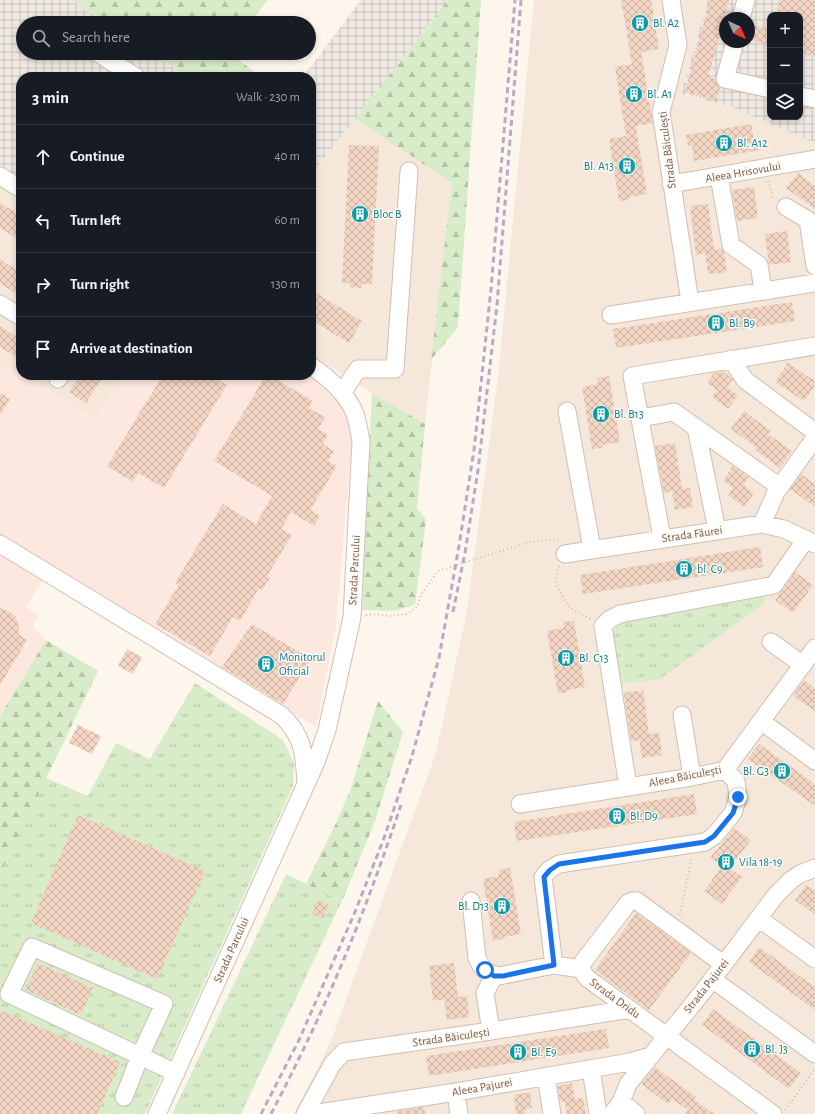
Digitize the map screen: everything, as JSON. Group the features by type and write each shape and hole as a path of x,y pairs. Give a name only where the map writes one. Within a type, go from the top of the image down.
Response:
{"street":[{"name":"Strada Băiculești","path":"671,0 678,45 661,112 690,302"},
{"path":"743,12 746,0"},
{"path":"734,48 726,79 767,88"},
{"path":"109,60 128,72"},
{"path":"803,97 815,99"},
{"name":"Aleea Hrisovului","path":"671,184 767,168 815,158"},
{"path":"343,392 358,369 395,369 409,171"},
{"path":"0,176 16,185"},
{"path":"719,176 731,246 759,265 763,290"},
{"path":"786,207 808,220 815,266"},
{"path":"611,315 815,283"},
{"path":"0,304 16,314"},
{"path":"662,538 632,376 815,346"},
{"path":"731,359 745,380 815,432"},
{"name":"Strada Parcului","path":"157,1114 306,785 327,730 352,617 361,441 355,414 343,392 316,370"},
{"path":"567,411 592,549"},
{"path":"640,418 674,412 780,487"},
{"path":"696,428 717,530"},
{"path":"762,524 776,492 815,438"},
{"name":"Strada Făurei","path":"565,554 662,538 762,524 784,529 811,542"},
{"path":"628,787 603,626 610,619 620,614 774,585 811,542"},
{"name":"Strada Parcului","path":"0,544 281,716 294,729 299,739 304,763 306,785"},
{"path":"771,642 810,659"},
{"name":"Aleea Băiculești","path":"520,804 692,777 725,770 761,721 810,659"},
{"path":"682,715 692,777"},
{"path":"761,721 815,761"},
{"path":"554,965 544,877 550,870 559,864 705,842 714,836 733,813 738,797 736,781 725,770"},
{"name":"Strada Pajurei","path":"636,1114 616,1108 628,1084 783,887 800,874 815,868"},
{"path":"471,901 477,958 480,965 494,976 503,976 554,965 582,969"},
{"name":"Strada Dridu","path":"723,964 637,901 630,901 582,963 582,969 587,978 773,1114"},
{"path":"758,918 815,959"},
{"path":"124,1097 140,1056 164,1004 32,947 9,994 140,1056 176,1073"},
{"path":"491,1031 485,993 494,976"},
{"path":"712,979 815,1054"},
{"name":"Strada Băiculești","path":"305,1114 333,1063 344,1052 630,1009"},
{"name":"Aleea Pajurei","path":"312,1114 456,1092 591,1069 630,1062 651,1056"},
{"path":"591,1069 598,1114"},
{"path":"546,1076 552,1114"},
{"path":"456,1092 459,1114"}],"path":[{"path":"767,168 769,186 773,197 786,207"},
{"path":"352,617 378,614 390,616 407,614 417,607 421,595 438,571 528,542 553,539 565,543 565,554 556,572 556,584 564,599 570,608 603,626"},
{"path":"677,930 694,844"},
{"path":"773,1114 815,1069"}],"shaded area":[{"path":"0,0 71,0 95,16 16,16 16,60 162,60 180,72 16,72 16,186 0,176"},
{"path":"361,0 448,0 316,169 316,72 307,72"},
{"path":"534,0 708,0 681,94 732,107 810,141 815,141 815,1114 294,1114 331,1041 436,753 467,611 498,377"},
{"path":"708,0 815,0 815,141 810,141 732,107 681,94"},
{"path":"355,119 452,183 425,424 316,358 316,169"},
{"path":"0,187 16,197 16,371 0,361"},
{"path":"0,361 16,371 16,380 31,380 94,419 120,380 314,380 341,405 353,429 336,626 316,727 50,567 26,607 39,616 33,627 46,640 0,716"},
{"path":"31,380 120,380 95,419"}],"green space":[{"path":"71,0 268,0 255,16 95,16"},
{"path":"448,0 481,0 458,327 431,360 452,183 355,119"},
{"path":"162,60 239,60 255,72 180,72"},
{"path":"372,393 425,424 417,508 426,520 415,605 393,611 362,610"},
{"path":"765,596 765,603 660,679 619,684 613,638 616,627 625,622"},
{"path":"46,640 98,671 0,874 0,716"},
{"path":"195,683 283,740 294,763 293,786 145,1114 0,1114 0,874 46,778 88,796 116,743 150,759"},
{"path":"378,701 403,732 374,824 342,901 306,884 350,791"},
{"path":"286,874 342,901 241,1114 172,1114"}],"building":[{"path":"621,0 651,0 659,49 641,52 653,123 636,126 647,194 629,197 630,200 619,201 609,139 626,136 615,67 632,64"},
{"path":"710,0 729,0 726,12 719,12 719,38 708,77 715,79 720,88 717,101 685,92"},
{"path":"780,0 815,0 815,57 803,54 803,12 776,12"},
{"path":"755,26 767,29 767,44 755,41"},
{"name":"Bl. A12","path":"751,124 754,140 759,139 761,150 694,161 692,145 688,146 686,135"},
{"name":"Bloc B","path":"349,145 379,146 372,284 362,284 361,288 350,287 350,283 342,283"},
{"path":"798,173 815,186 815,209 786,188"},
{"path":"754,187 758,218 737,221 732,190"},
{"path":"0,203 16,213 16,238 0,228"},
{"path":"708,204 714,250 722,249 724,252 727,272 708,274 705,253 696,255 690,206"},
{"path":"787,231 791,262 769,265 765,234"},
{"path":"0,259 16,270 16,294 0,283"},
{"path":"316,293 362,321 349,343 316,323"},
{"name":"Bl. B9","path":"792,302 795,321 616,348 613,329"},
{"path":"0,326 16,336 16,357 0,347"},
{"path":"788,363 815,381 815,385 804,401 775,382"},
{"path":"722,371 733,379 727,387 738,395 728,409 712,397 717,390 707,383 714,373"},
{"name":"Bl. B13","path":"609,376 620,442 602,445 602,448 592,449 582,387 598,384 597,378"},
{"path":"77,380 101,380 86,403 69,392"},
{"path":"160,380 218,380 227,385 164,488 138,473 133,482 107,466"},
{"path":"263,380 277,380 313,401 309,408 325,417 318,429 328,435 323,444 334,451 328,461 337,466 310,510 320,516 314,526 291,512 281,529 292,535 267,576 270,578 262,590 259,588 240,621 233,617 210,656 155,624 179,585 175,583 223,504 256,524 272,496 214,461"},
{"path":"0,393 10,399 0,415"},
{"path":"744,411 771,431 768,434 792,451 780,468 755,450 757,448 731,429"},
{"path":"675,443 682,489 690,488 693,507 675,510 672,491 664,493 655,446"},
{"path":"733,466 749,477 743,485 754,493 744,507 728,495 733,488 723,481"},
{"path":"801,474 815,484 815,507 790,489"},
{"name":"bl. C9","path":"760,547 763,567 583,594 580,575"},
{"path":"795,572 813,585 793,613 775,600"},
{"path":"0,608 15,616 19,627 19,635 27,640 0,685"},
{"name":"Bl. C13","path":"574,621 585,687 567,690 568,692 558,694 547,631 564,628 563,622"},
{"name":"Monitorul Oficial","path":"252,624 311,659 283,704 222,667"},
{"path":"127,649 142,657 133,674 118,666"},
{"path":"804,680 815,688 815,711 793,696"},
{"path":"643,690 649,734 659,733 662,755 642,758 639,740 631,741 624,693"},
{"path":"78,725 101,736 92,754 69,743"},
{"name":"Bl. G3","path":"759,744 815,784 815,806 748,759"},
{"name":"Bl. D9","path":"694,794 697,814 517,841 514,822"},
{"path":"78,815 205,871 157,979 31,923"},
{"name":"Vila 18-19","path":"734,828 751,840 730,868 742,877 722,904 704,891 722,866 710,858"},
{"name":"Bl. D13","path":"510,868 521,934 503,937 503,939 493,941 483,879 499,876 498,870"},
{"path":"806,885 815,891 815,915 795,900"},
{"path":"319,900 329,905 323,919 312,914"},
{"path":"636,913 691,953 649,1010 595,970"},
{"path":"759,947 815,987 815,1010 749,962"},
{"path":"38,963 93,988 81,1015 26,990"},
{"path":"454,963 458,997 467,996 469,1017 447,1020 444,999 433,1001 429,966"},
{"name":"Bl. J3","path":"713,1009 801,1073 789,1089 702,1025"},
{"path":"0,1010 120,1062 97,1114 0,1114"},
{"name":"Bl. E9","path":"606,1029 609,1048 429,1076 426,1056"},
{"path":"655,1067 696,1097 694,1100 715,1114 685,1114 688,1110 672,1099 668,1104 641,1084"},
{"path":"572,1083 575,1099 583,1098 586,1114 567,1114 564,1101 560,1102 558,1086"},
{"path":"530,1092 532,1108 525,1109 526,1114 516,1114 514,1095"},
{"path":"424,1107 425,1114 397,1114 397,1111"}],"railway":[{"path":"261,1114 299,1040 355,912 384,838 412,756 439,658 474,450 491,289 515,0"},
{"path":"453,612 465,553 478,470 497,305 521,0"},
{"path":"271,1114 320,1015 345,956 369,896 401,805"}],"place":[{"name":"Bl. A2","path":"640,23"},
{"name":"Bl. A1","path":"634,94"},
{"name":"Bl. A12","path":"724,143"},
{"name":"Bl. A13","path":"627,166"},
{"name":"Bloc B","path":"360,214"},
{"name":"Bl. B9","path":"716,323"},
{"name":"Bl. B13","path":"601,414"},
{"name":"bl. C9","path":"684,569"},
{"name":"Bl. C13","path":"566,658"},
{"name":"Monitorul Oficial","path":"266,664"},
{"name":"Bl. G3","path":"782,771"},
{"name":"Bl. D9","path":"617,816"},
{"name":"Vila 18-19","path":"726,862"},
{"name":"Bl. D13","path":"502,906"},
{"name":"Bl. J3","path":"752,1049"},
{"name":"Bl. E9","path":"518,1052"}],"route":[{"path":"485,970 494,976 503,976 554,965 544,877 550,870 559,864 705,842 714,836 733,813 738,797"}]}
